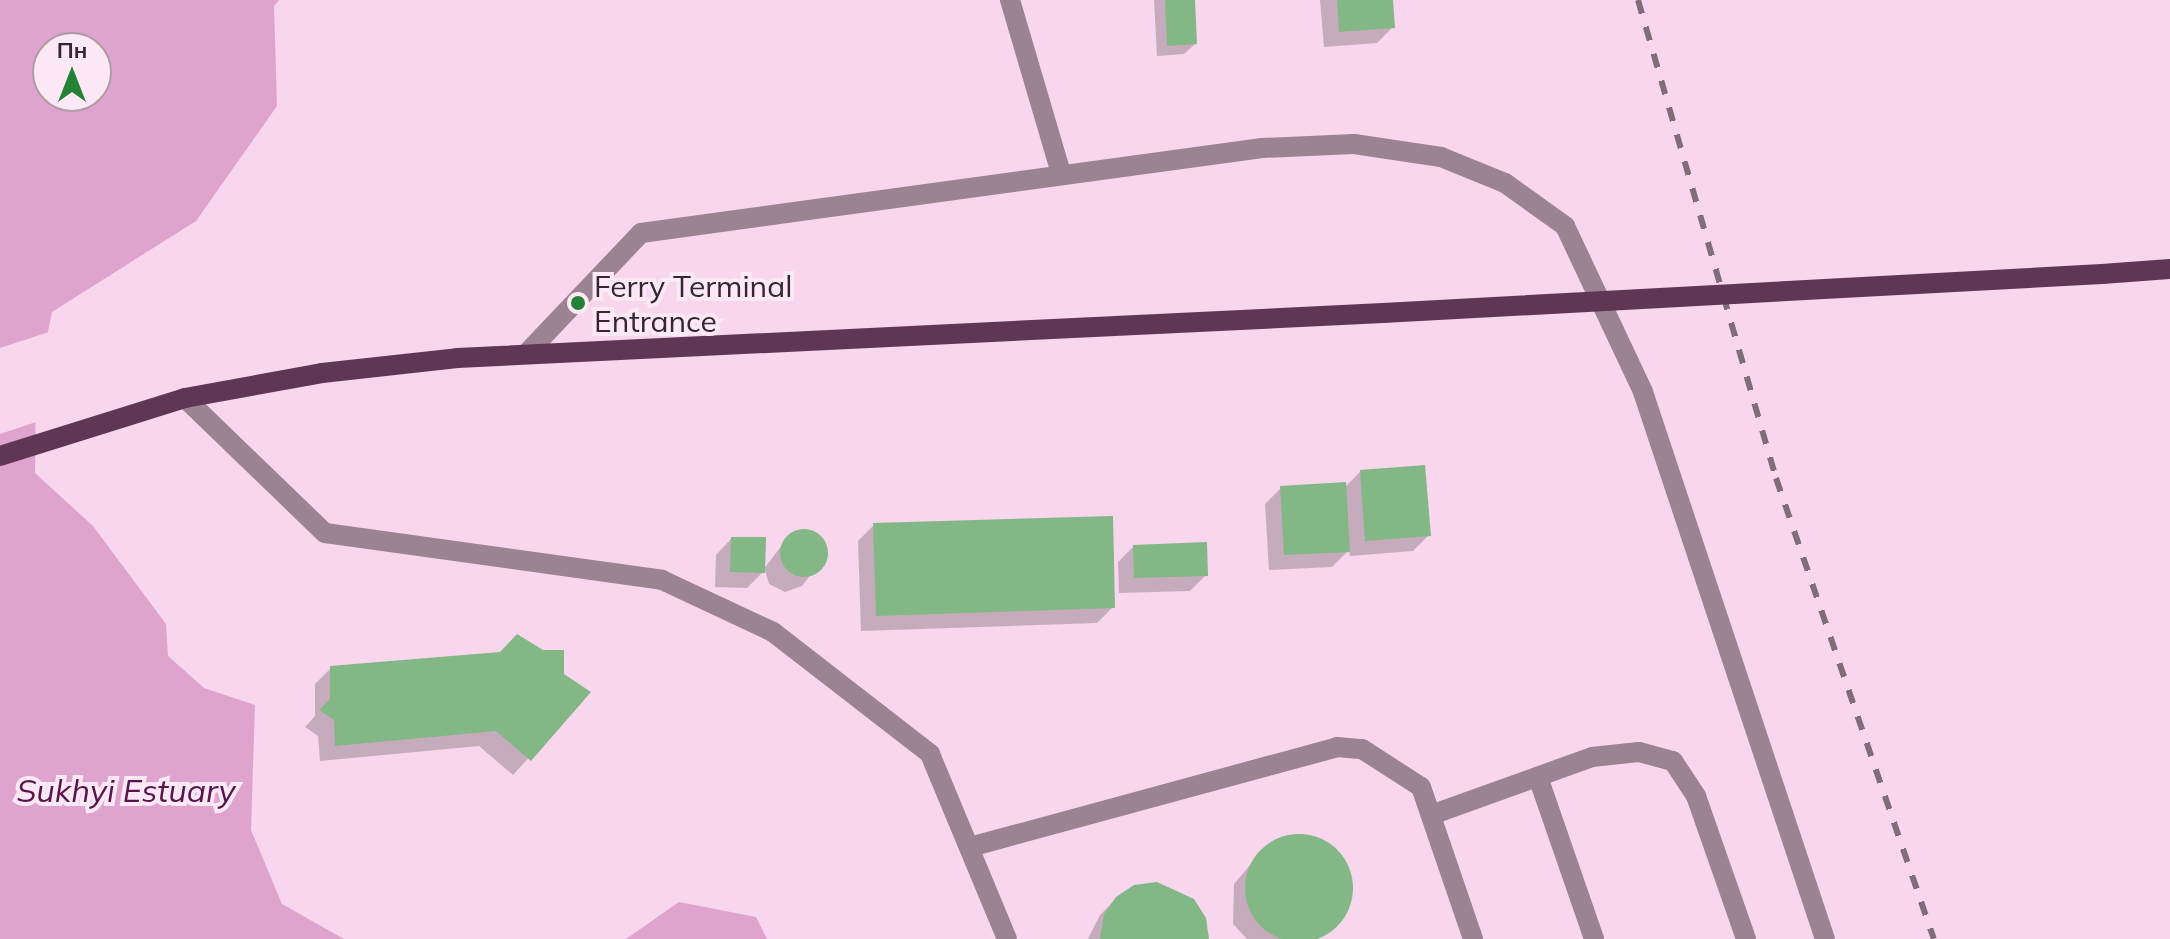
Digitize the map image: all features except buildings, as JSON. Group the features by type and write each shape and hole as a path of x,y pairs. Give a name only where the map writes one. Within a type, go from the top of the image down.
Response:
{"main road":[{"path":"0,456 185,398 322,373 528,352 1383,313 2170,269"}],"lane":[{"path":"1010,0 1061,173"},
{"path":"528,352 641,233 1061,173 1262,148 1354,144 1441,157 1505,183 1565,226 1643,392 1825,939"},
{"path":"185,398 325,533 662,580 773,632 930,754 1007,939"},
{"path":"970,847 1337,747 1362,749 1421,787 1473,939"},
{"path":"1431,815 1604,755 1639,752 1673,761 1696,796 1746,939"},
{"path":"1538,777 1594,939"}],"water":[{"name":"Sukhyi Estuary","path":"0,0 279,0 274,6 277,106 196,221 52,312 36,389 35,473 93,526 166,624 168,656 204,688 255,705 251,830 282,904 344,939 0,939"},
{"path":"679,902 756,917 767,939 626,939"}],"pier":[{"path":"52,331 40,389 39,421 0,434 0,348"}],"railway":[{"path":"1638,0 1776,478 1934,939"}],"place":[{"name":"Ferry Terminal Entrance","path":"578,303"}]}
